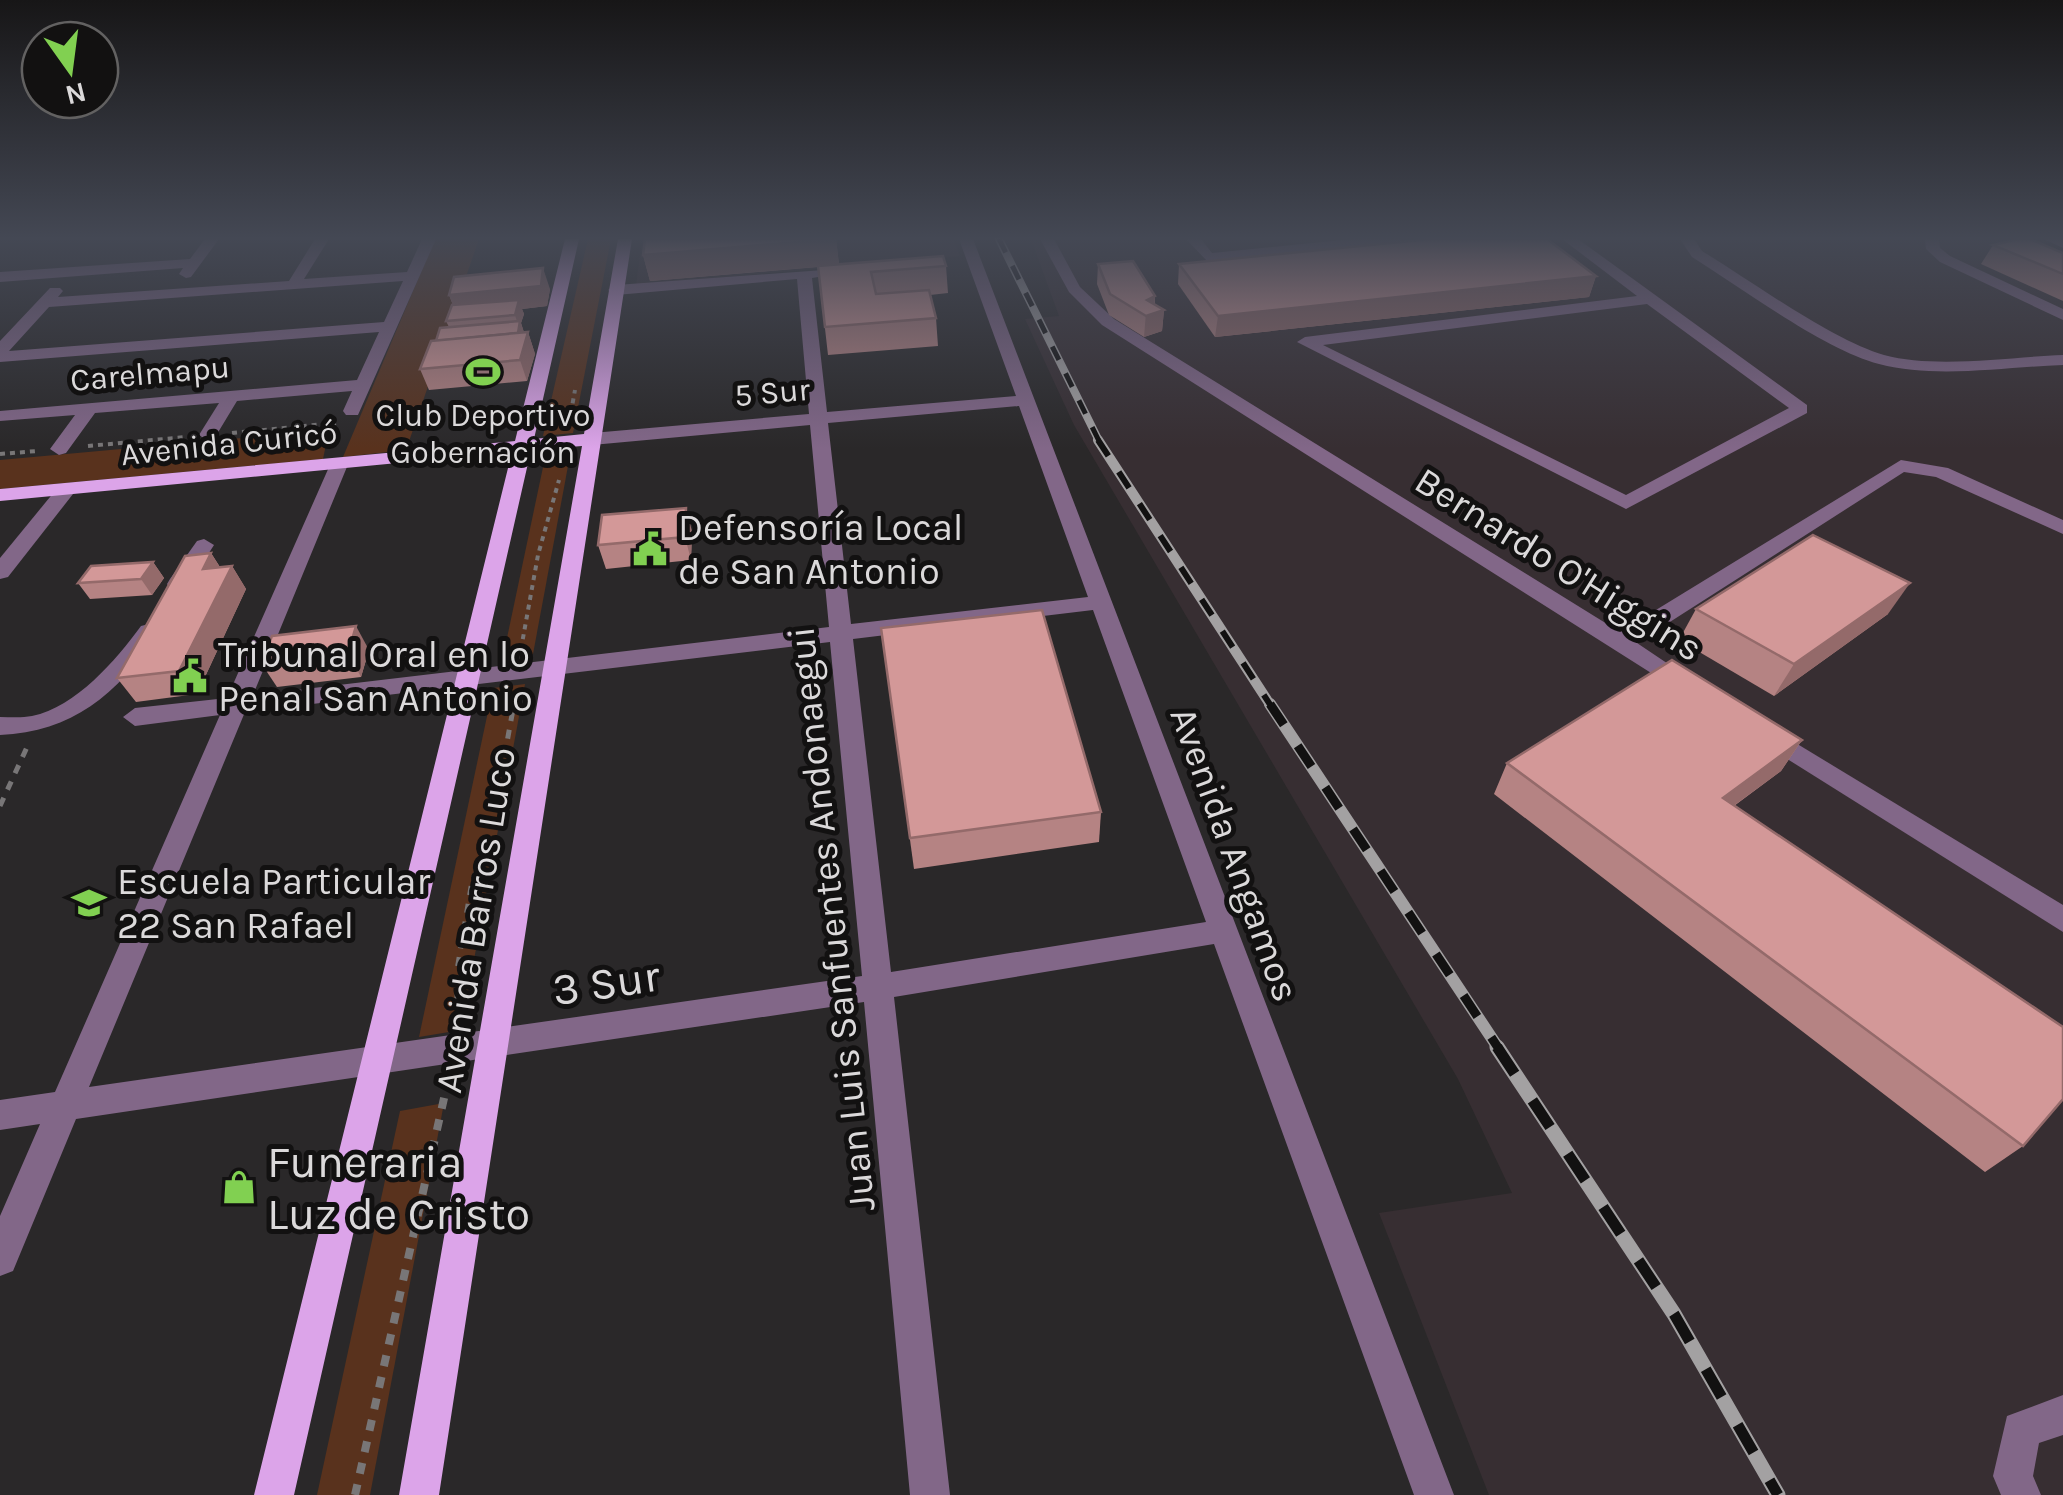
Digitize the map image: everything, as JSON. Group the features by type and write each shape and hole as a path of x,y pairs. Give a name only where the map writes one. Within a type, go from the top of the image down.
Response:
{"main road":[{"name":"Avenida Barros Luco","path":"274,1495 555,309"},
{"name":"Avenida Barros Luco","path":"420,1495 613,309"},
{"name":"5 Sur","path":"523,445 592,438"},
{"name":"Avenida Curicó","path":"0,495 523,445"}],"street":[{"path":"0,354 39,309"},
{"path":"349,416 398,309"},
{"name":"Juan Luis Sanfuentes Andonaegui","path":"808,309 930,1495"},
{"name":"Avenida Angamos","path":"988,309 1026,400 1434,1495"},
{"name":"Bernardo O'Higgins","path":"1094,309 1108,322 1702,694"},
{"path":"1576,309 1305,342 1626,503 1801,409 1660,309"},
{"path":"1790,309 1870,356 1922,365 2063,360"},
{"path":"0,354 390,326"},
{"name":"Carelmapu","path":"0,416 364,385"},
{"path":"208,436 230,396"},
{"name":"5 Sur","path":"592,438 1026,400"},
{"path":"59,449 88,408"},
{"path":"0,1258 340,462"},
{"path":"1620,644 1901,466 1924,466 1941,472 2063,528"},
{"path":"0,572 66,490"},
{"path":"0,726 38,724 75,704 136,651 204,544"},
{"path":"135,718 1101,602"},
{"path":"1752,725 2063,920"},
{"name":"3 Sur","path":"0,1115 878,987 1223,931"},
{"path":"2021,1495 2013,1476 2020,1430 2063,1415"}],"path":[{"path":"0,454 208,436 349,416"},
{"path":"355,1495 455,1050 456,970 472,880 487,851 538,556 562,468"},
{"path":"0,806 38,724"}],"shaded area":[{"path":"406,309 455,309 406,450 343,457"},
{"path":"572,309 597,309 573,433 543,436"},
{"path":"1056,309 2063,309 2063,1495 1489,1495 1379,1213 1512,1193 1458,1079 1074,425 1025,319 1059,316"},
{"path":"329,430 323,459 0,489 0,460"},
{"path":"571,450 533,654 503,657 546,453"},
{"path":"525,684 461,1030 419,1037 493,688"},
{"path":"444,1103 370,1495 317,1495 400,1111"}],"building":[{"path":"451,309 517,309 515,315 446,321"},
{"path":"823,309 934,309 936,318 825,327"},
{"path":"1134,309 1164,310 1146,316"},
{"path":"1213,309 1286,309 1218,316"},
{"path":"520,321 518,333 436,341 440,328"},
{"path":"528,332 520,360 420,369 431,341"},
{"path":"686,508 685,537 598,545 602,515"},
{"path":"1813,535 1910,583 1794,664 1696,609"},
{"path":"211,553 203,569 232,566 179,671 117,678 185,556"},
{"path":"153,562 141,579 78,583 91,566"},
{"path":"1042,610 1101,812 910,838 881,628"},
{"path":"356,626 348,653 261,663 272,636"},
{"path":"1672,660 1802,740 1723,798 2063,1027 2063,1099 2023,1146 1507,763"}],"railway":[{"path":"1034,309 1100,443"},
{"path":"1098,440 1271,706"},
{"path":"1270,704 1499,1049"},
{"path":"1497,1047 1674,1314 1778,1495"}],"place":[{"name":"Club Deportivo Gobernación","path":"483,372"},
{"name":"Defensoría Local de San Antonio","path":"650,549"},
{"name":"Tribunal Oral en lo Penal San Antonio","path":"190,676"},
{"name":"Escuela Particular 22 San Rafael","path":"89,903"},
{"name":"Funeraria Luz de Cristo","path":"239,1187"}]}
